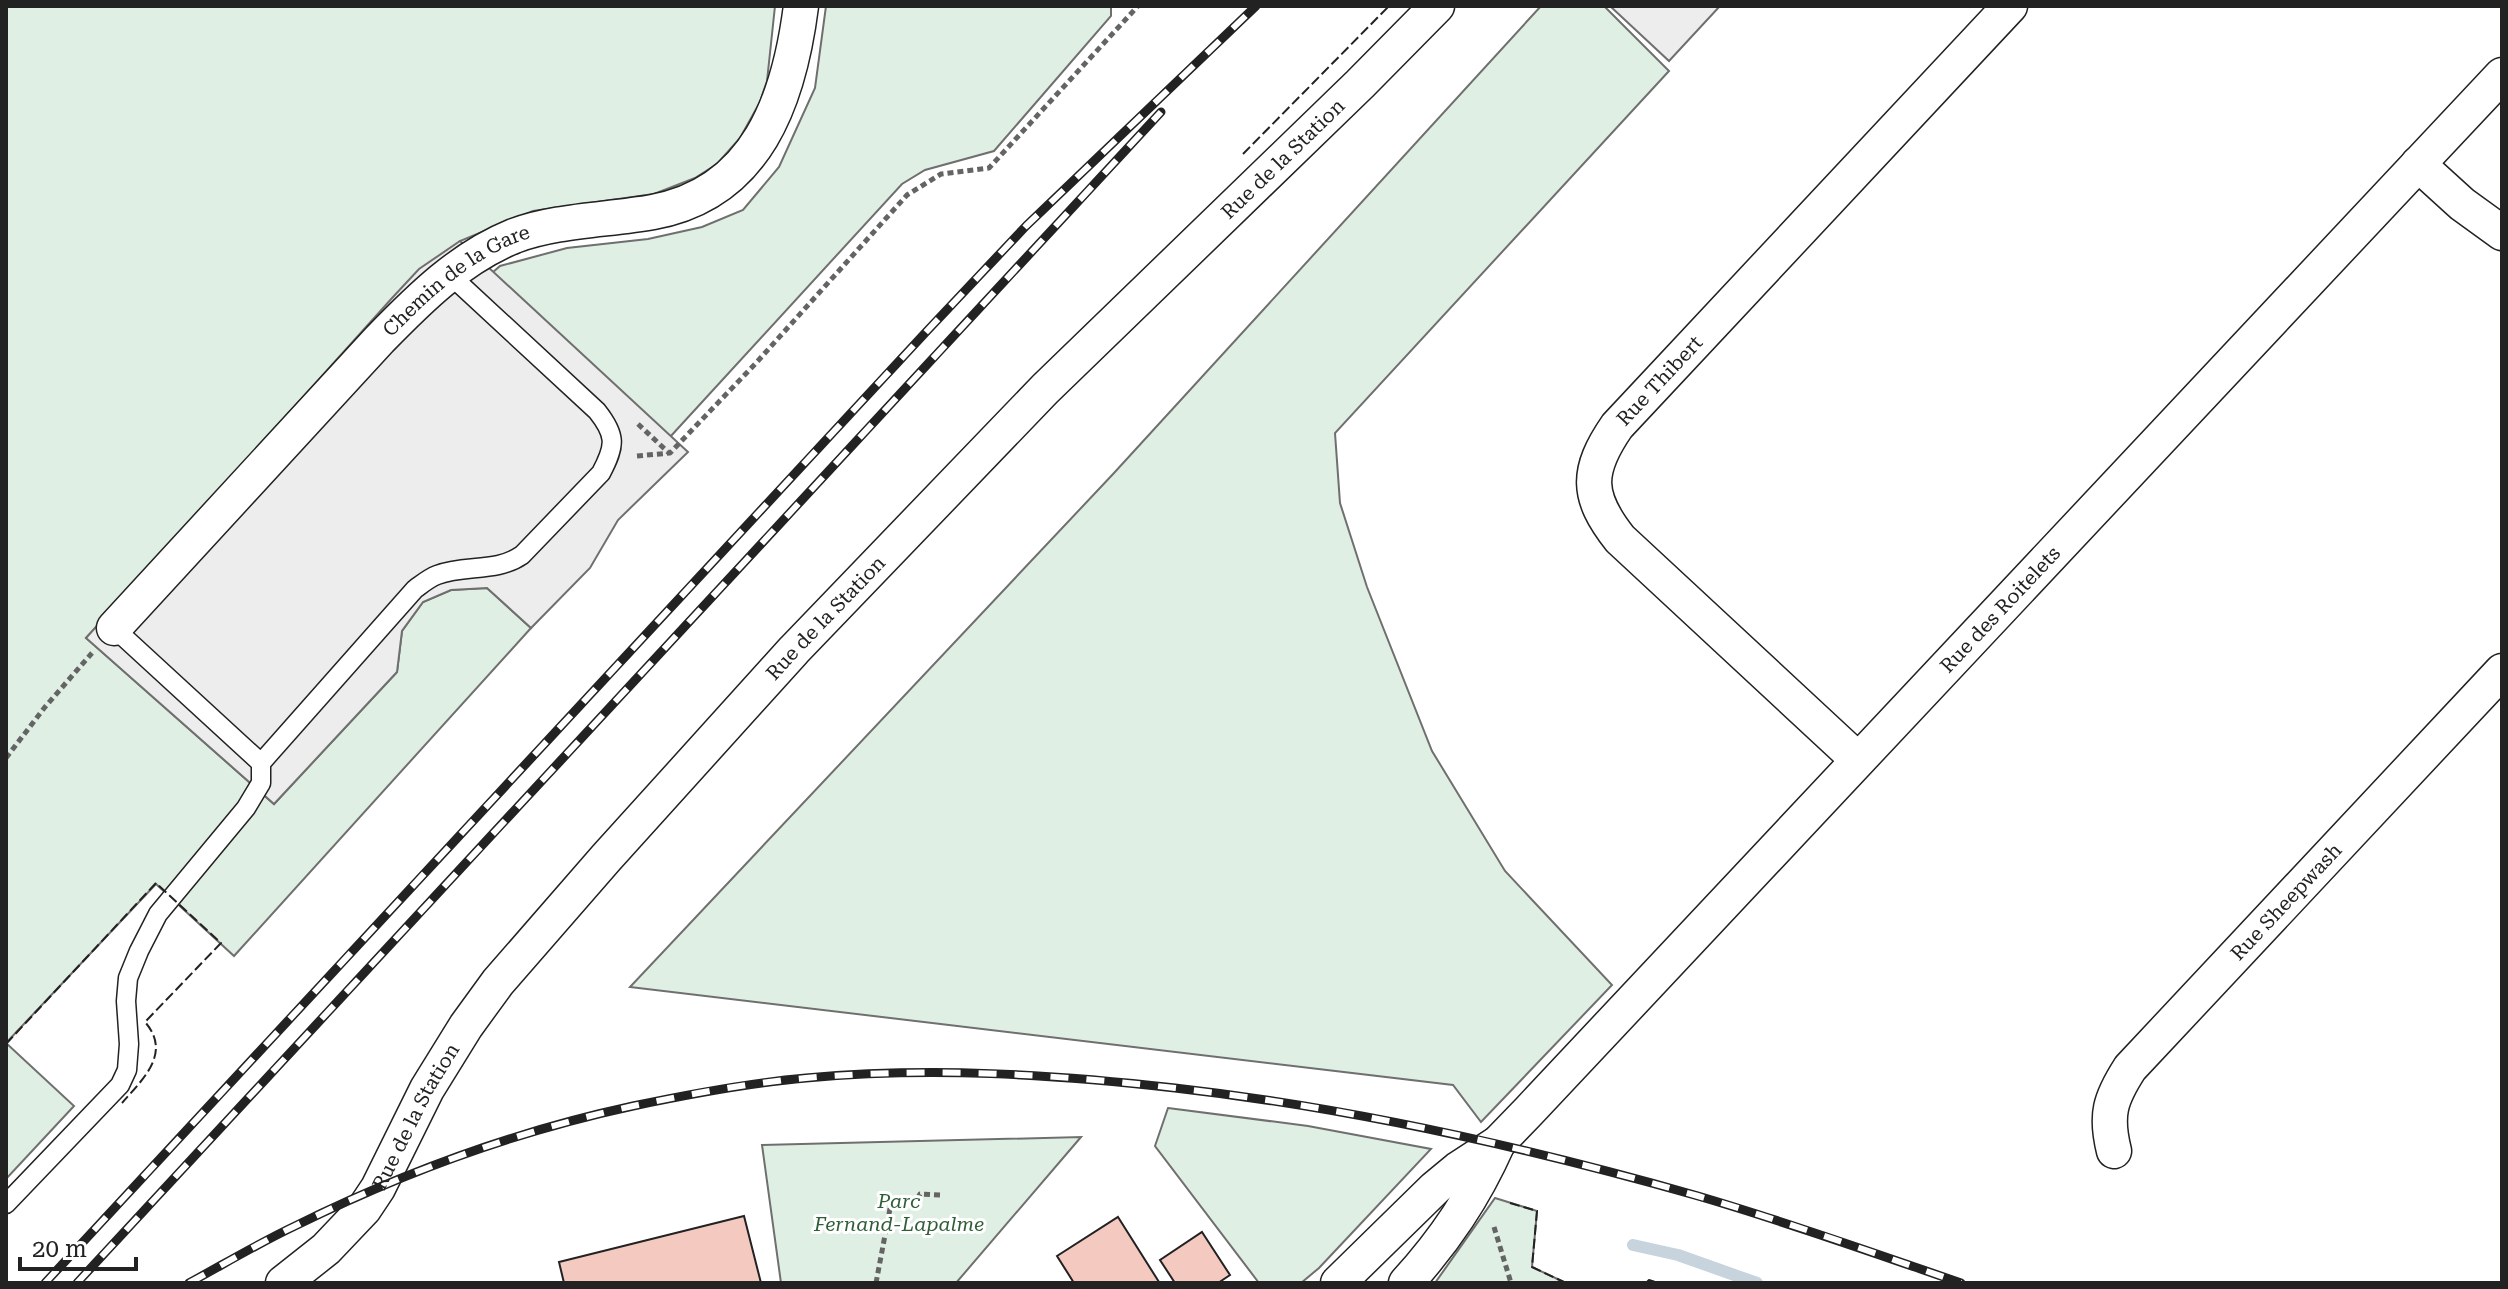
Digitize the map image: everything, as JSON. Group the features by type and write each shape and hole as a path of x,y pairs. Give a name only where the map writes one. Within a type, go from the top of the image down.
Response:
{"street":[{"name":"Chemin de la Gare","path":"114,628 380,339 423,295 466,261 516,236 543,228 684,204 710,192 733,175 766,131 780,100 801,6"},
{"name":"Rue de la Station","path":"283,1283 326,1249 364,1209 378,1188 427,1089 466,1026 498,982 648,811 794,650 1045,389 1437,6"},
{"name":"Rue Thibert","path":"1858,760 1620,539 1598,508 1594,488 1595,468 1603,446 1617,426 2010,6"},
{"name":"Rue des Roitelets","path":"1338,1283 1435,1188 1498,1143 2502,75"},
{"path":"2418,164 2462,204 2502,233"},
{"name":"Rue Sheepwash","path":"2114,1151 2108,1129 2109,1109 2118,1086 2130,1068 2502,671"},
{"name":"Rue des Roitelets","path":"1406,1283 1480,1184 1498,1143"}],"lane":[{"path":"6,1204 120,1085 127,1070 129,1044 128,978 139,951 158,914 246,808 261,783 261,763 415,589 435,576 457,570 509,564 522,555 601,473 609,458 613,440 609,426 597,411 449,274"},
{"path":"114,628 261,763"}],"path":[{"path":"670,453 756,363 907,195 941,174 989,168 1138,6"},
{"path":"6,758 45,707 114,628"},
{"path":"876,1283 891,1201 913,1206 920,1194 941,1195"},
{"path":"1493,1224 1511,1283"}],"green space":[{"path":"6,6 775,6 767,81 760,102 740,138 717,164 695,178 654,194 533,211 460,241 86,638 274,804 397,672 402,631 423,602 451,590 487,588 531,628 234,956 156,884 6,1043"},
{"path":"826,6 1111,6 1111,16 994,151 925,170 902,184 670,437 492,273 500,266 567,248 648,239 702,227 743,210 779,167 815,88"},
{"path":"1541,6 1604,6 1669,71 1335,433 1340,503 1367,587 1432,751 1505,871 1612,985 1481,1122 1453,1085 630,987 1114,473"},
{"path":"6,1043 74,1106 6,1179"},
{"path":"1168,1108 1308,1126 1431,1149 1319,1268 1301,1283 1259,1283 1155,1146"},
{"name":"Parc Fernand-Lapalme","path":"1081,1137 956,1283 781,1283 762,1145"},
{"path":"1495,1198 1537,1211 1532,1267 1566,1283 1435,1283"}],"shaded area":[{"path":"1610,6 1720,6 1669,61"},
{"path":"460,241 688,452 618,520 590,568 531,628 487,588 451,590 423,602 402,631 397,672 274,804 86,638 419,269"}],"building":[{"path":"744,1216 761,1283 564,1283 559,1262"},
{"path":"1118,1217 1159,1282 1074,1283 1057,1256"},
{"path":"1202,1232 1230,1275 1218,1283 1175,1283 1160,1260"}],"waterway":[{"path":"1633,1245 1678,1255 1757,1283"}],"railway":[{"path":"45,1283 1026,226 1256,6"},
{"path":"77,1283 1161,112"},
{"path":"189,1283 282,1233 377,1188 546,1128 698,1093 806,1078 899,1073 1037,1076 1175,1088 1308,1106 1439,1131 1569,1161 1698,1196 1961,1283"}],"fence":[{"path":"1243,154 1389,6"},
{"path":"6,1044 156,883 221,943 145,1022 153,1033 155,1055 146,1075 122,1103"},
{"path":"1510,1203 1537,1211 1532,1267 1566,1283"},
{"path":"1646,1283 1649,1280 1659,1283"}]}
